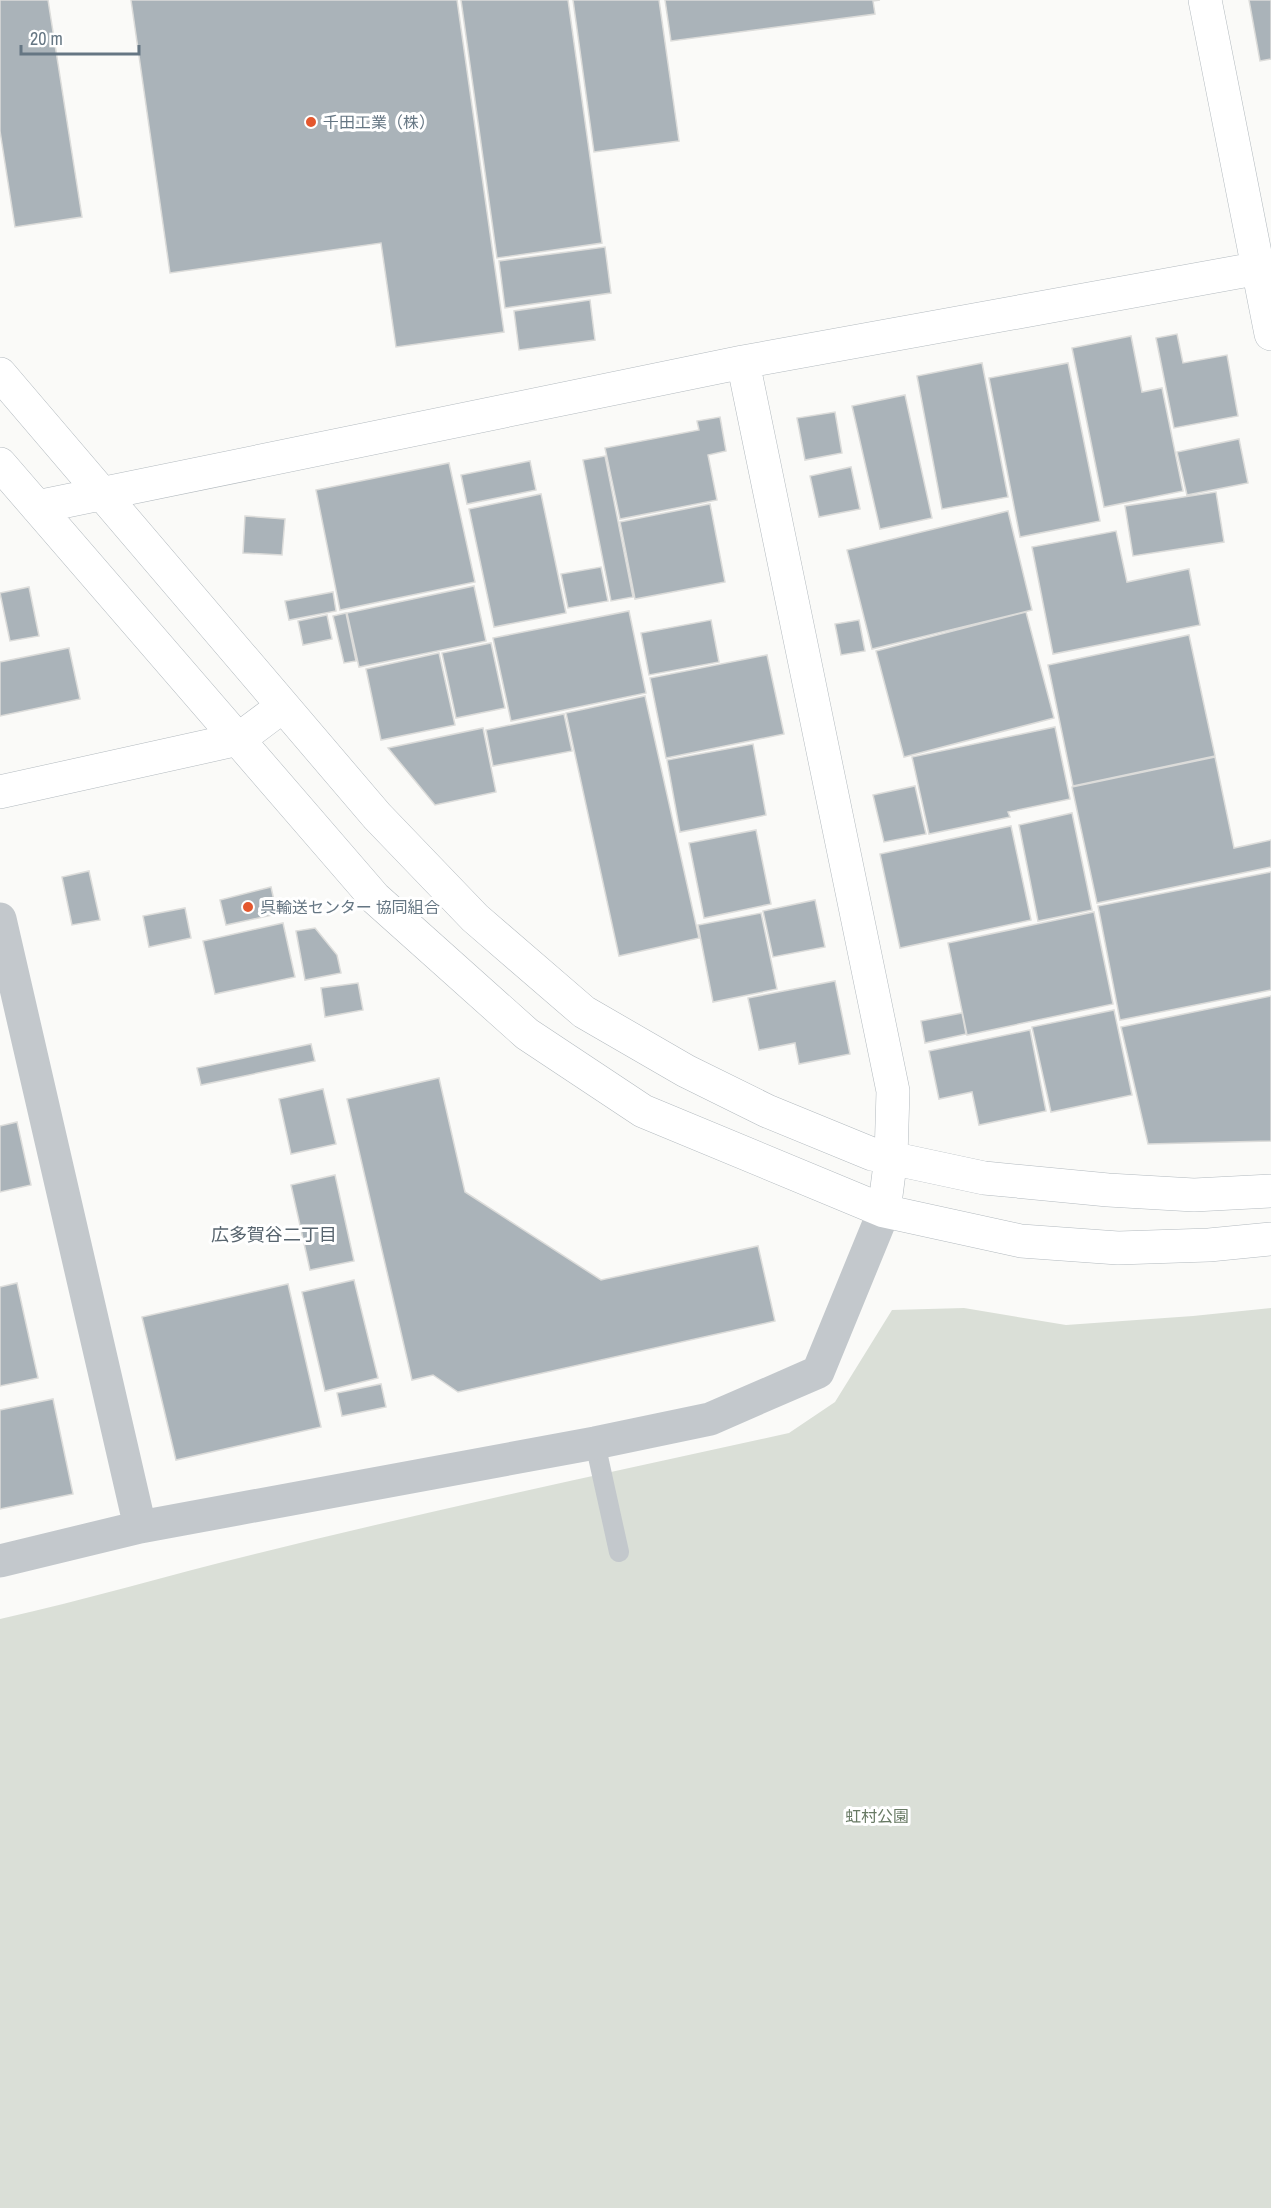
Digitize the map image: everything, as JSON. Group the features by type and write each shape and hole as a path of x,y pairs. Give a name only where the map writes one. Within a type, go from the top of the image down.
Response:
{"street":[{"path":"1205,0 1264,268 1271,334"},
{"path":"37,507 743,362 1264,268"},
{"path":"0,1561 140,1527 595,1443 710,1419 818,1372 884,1211 891,1157 893,1091 743,362"},
{"path":"0,374 377,816 475,918 584,1011 686,1071 767,1111 872,1154 984,1178 1108,1190 1194,1194 1271,1191"},
{"path":"0,464 375,897 526,1034 643,1111 884,1211 1021,1241 1118,1248 1209,1245 1271,1239"},
{"path":"0,792 239,739 283,706"},
{"path":"0,919 140,1527"}],"lane":[{"path":"595,1443 619,1552"}],"green space":[{"name":"虹村公園","path":"964,1308 1066,1325 1271,1308 1271,2208 0,2208 0,1619 388,1522 789,1433 835,1402 892,1310"}],"building":[{"path":"0,0 48,0 82,217 15,227 0,131"},
{"name":"千田工業（株）","path":"131,0 457,0 504,332 396,347 381,243 170,273"},
{"path":"461,0 568,0 602,243 497,258"},
{"path":"573,0 659,0 679,141 594,152"},
{"path":"665,0 880,0 873,1 875,14 671,41"},
{"path":"1249,0 1271,0 1271,59 1260,61"},
{"path":"605,247 611,293 505,308 499,261"},
{"path":"590,300 595,340 519,350 514,311"},
{"path":"1177,334 1183,363 1227,355 1238,416 1174,428 1156,338"},
{"path":"1131,336 1142,392 1162,388 1183,491 1104,507 1072,348"},
{"path":"982,363 1008,497 942,509 917,376"},
{"path":"1068,363 1100,521 1020,537 989,378"},
{"path":"905,395 932,518 880,529 852,406"},
{"path":"835,412 842,453 805,460 797,418"},
{"path":"720,417 726,451 708,455 717,500 620,519 605,448 699,430 697,421"},
{"path":"1239,439 1248,483 1187,495 1177,452"},
{"path":"605,456 633,597 611,601 583,460"},
{"path":"530,461 536,490 467,504 461,475"},
{"path":"449,463 475,582 340,610 316,490"},
{"path":"851,467 860,509 819,517 810,476"},
{"path":"1216,492 1224,542 1133,556 1125,506"},
{"path":"541,494 566,613 494,627 469,509"},
{"path":"710,504 725,582 635,599 620,522"},
{"path":"1008,511 1032,610 872,649 847,550"},
{"path":"245,516 285,519 282,555 243,553"},
{"path":"1116,531 1127,582 1189,569 1200,625 1053,654 1032,547"},
{"path":"601,567 608,601 568,608 561,574"},
{"path":"474,586 486,641 359,667 347,613"},
{"path":"29,587 39,636 10,641 0,593"},
{"path":"333,592 336,611 289,620 285,601"},
{"path":"629,611 646,693 511,721 493,638"},
{"path":"1026,612 1054,718 904,757 876,651"},
{"path":"346,613 356,661 344,663 333,616"},
{"path":"327,615 332,639 303,645 298,621"},
{"path":"711,620 719,662 649,675 641,633"},
{"path":"859,620 865,651 841,655 835,624"},
{"path":"1189,635 1215,756 1073,786 1048,665"},
{"path":"491,643 505,708 456,718 442,653"},
{"path":"69,648 80,699 0,716 0,662"},
{"path":"439,653 455,725 381,740 366,669"},
{"path":"767,655 784,734 666,758 650,678"},
{"path":"645,696 699,938 619,956 566,713"},
{"path":"564,714 572,751 493,766 486,730"},
{"path":"1055,727 1070,799 1008,812 1010,817 929,834 912,757"},
{"path":"483,728 496,792 435,805 388,748"},
{"path":"753,744 766,815 680,832 667,760"},
{"path":"1215,757 1234,848 1271,840 1271,867 1097,903 1072,787"},
{"path":"915,786 926,834 884,842 873,795"},
{"path":"1072,813 1092,910 1038,921 1019,825"},
{"path":"1011,826 1031,920 900,948 880,854"},
{"path":"756,830 771,904 704,918 689,843"},
{"path":"89,871 100,920 72,925 62,877"},
{"path":"1271,872 1271,990 1120,1020 1098,906"},
{"name":"呉輸送センター 協同組合","path":"271,887 277,914 226,925 220,900"},
{"path":"815,900 825,947 773,957 763,911"},
{"path":"185,908 191,938 149,947 143,916"},
{"path":"1094,912 1113,1004 967,1035 948,943"},
{"path":"761,913 777,989 713,1002 698,925"},
{"path":"283,923 295,977 215,994 203,941"},
{"path":"315,928 337,955 341,973 305,980 296,931"},
{"path":"835,981 850,1054 799,1064 795,1043 759,1050 748,998"},
{"path":"358,983 363,1010 325,1017 321,988"},
{"path":"1271,996 1271,1141 1148,1144 1121,1027"},
{"path":"1114,1010 1132,1095 1051,1112 1032,1027"},
{"path":"962,1013 966,1034 925,1043 921,1021"},
{"path":"1030,1030 1046,1111 979,1125 972,1092 939,1099 929,1051"},
{"path":"311,1044 315,1061 201,1085 197,1068"},
{"path":"439,1078 465,1192 601,1280 758,1246 775,1321 458,1392 433,1375 412,1380 347,1099"},
{"path":"323,1089 336,1144 291,1154 279,1099"},
{"path":"17,1122 31,1185 0,1192 0,1126"},
{"path":"335,1175 354,1261 310,1270 291,1185"},
{"path":"354,1280 378,1378 325,1391 302,1292"},
{"path":"17,1283 38,1378 0,1386 0,1287"},
{"path":"288,1284 321,1427 176,1460 142,1317"},
{"path":"381,1384 386,1407 342,1416 337,1393"},
{"path":"53,1399 73,1494 0,1509 0,1410"}],"place":[{"name":"千田工業（株）","path":"311,122"},
{"name":"呉輸送センター 協同組合","path":"248,907"}],"district":[{"name":"広多賀谷二丁目","path":"274,1234"}]}
